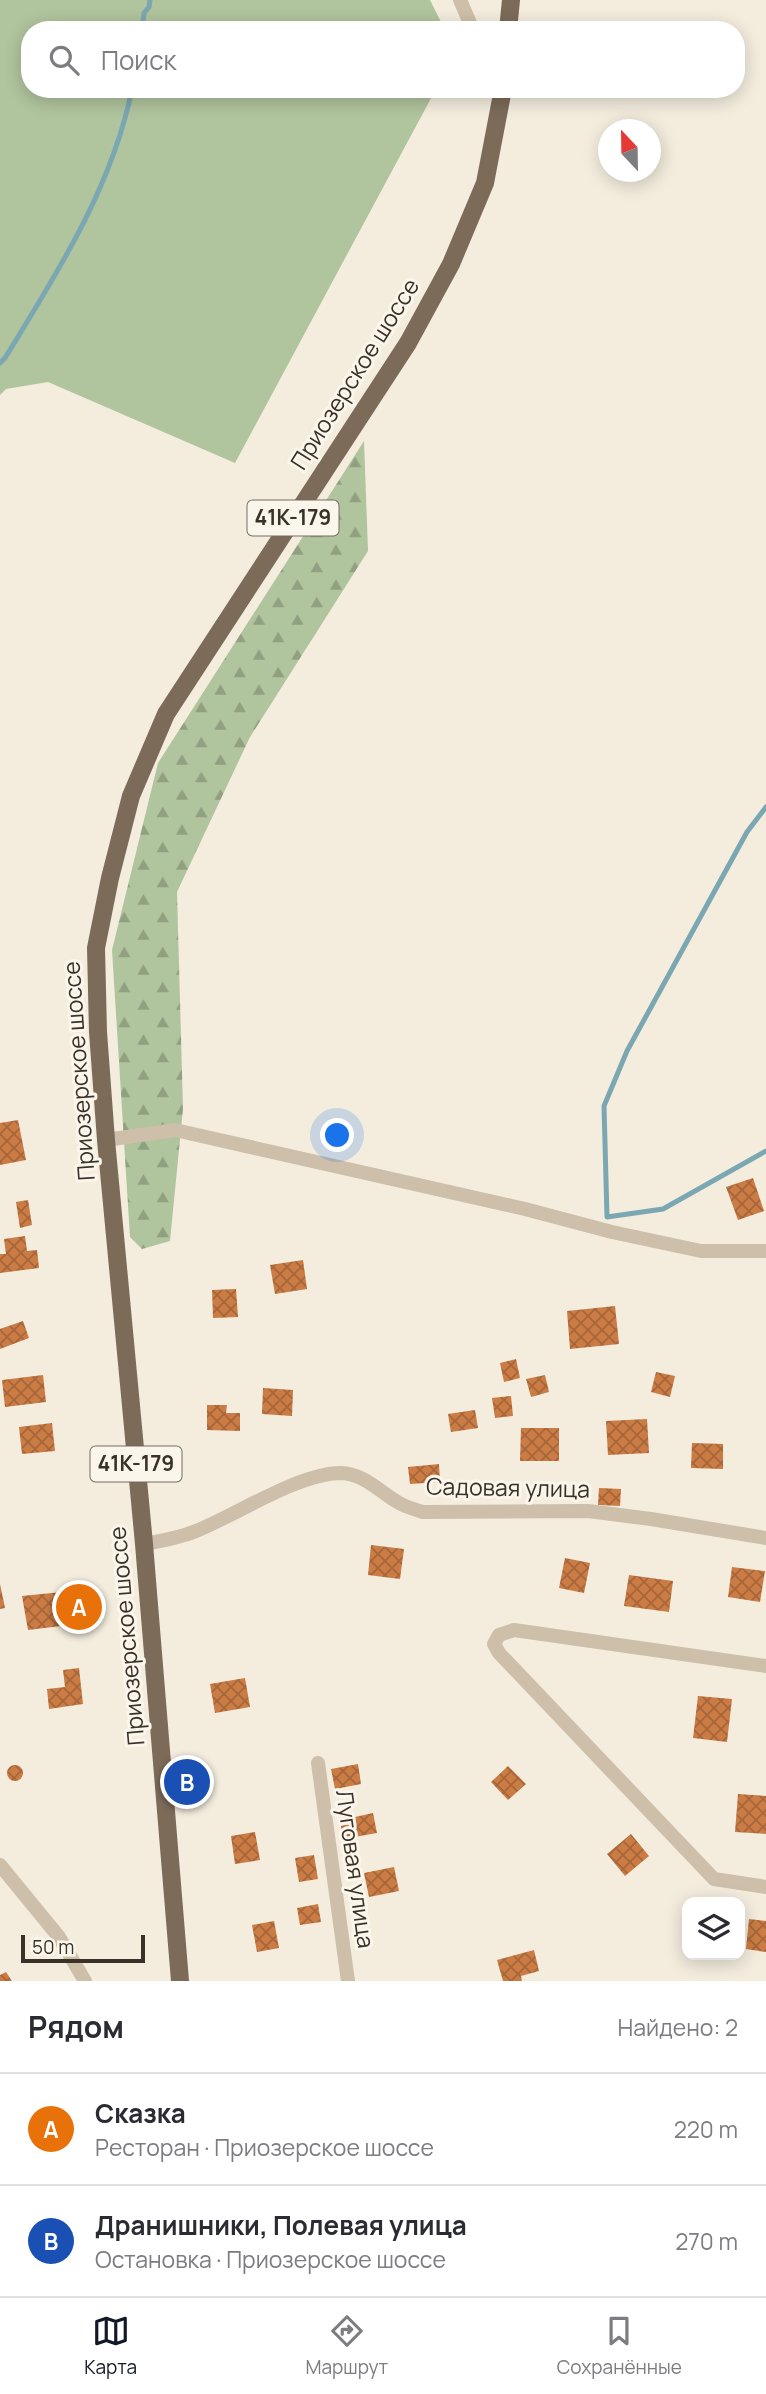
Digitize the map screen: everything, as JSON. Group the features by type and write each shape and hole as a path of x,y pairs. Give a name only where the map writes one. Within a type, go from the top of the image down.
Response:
{"main road":[{"path":"509,21 511,0"},
{"name":"Приозерское шоссе","path":"180,1981 144,1544 106,1140 98,1032 96,948 131,796 166,713 408,343 451,264 485,183 501,98"}],"street":[{"path":"460,0 469,21"},
{"path":"106,1140 175,1130 525,1209 612,1233 701,1251 766,1251"},
{"name":"Садовая улица","path":"144,1544 169,1540 196,1531 278,1492 312,1479 342,1473 369,1481 402,1505 423,1512 588,1511 766,1538"},
{"path":"766,1666 514,1630 499,1635 494,1644 499,1653 714,1879 766,1887"},
{"name":"Луговая улица","path":"318,1763 348,1981"},
{"path":"0,1865 59,1937 85,1981"}],"green space":[{"path":"0,0 430,0 440,21 21,21 21,98 431,98 235,463 48,382 6,389 0,395"},
{"path":"364,441 368,551 250,737 177,892 183,1109 170,1241 142,1249 130,1237 112,950 158,763"}],"building":[{"path":"18,1120 26,1160 0,1165 0,1123"},
{"path":"753,1178 764,1211 738,1220 726,1187"},
{"path":"28,1200 32,1225 20,1228 16,1202"},
{"path":"25,1236 27,1251 37,1250 39,1268 0,1273 0,1254 6,1254 4,1239"},
{"path":"303,1260 307,1289 275,1294 270,1265"},
{"path":"236,1289 238,1317 213,1318 212,1290"},
{"path":"615,1306 619,1344 570,1349 567,1311"},
{"path":"23,1321 29,1338 0,1349 0,1329"},
{"path":"516,1359 520,1378 504,1382 500,1363"},
{"path":"656,1372 675,1376 670,1397 651,1392"},
{"path":"43,1375 46,1402 5,1407 2,1380"},
{"path":"545,1375 549,1392 531,1397 526,1379"},
{"path":"263,1388 293,1390 292,1416 262,1414"},
{"path":"511,1396 513,1416 495,1418 492,1398"},
{"path":"207,1405 227,1405 226,1413 240,1413 240,1431 207,1430"},
{"path":"475,1410 478,1428 451,1432 448,1414"},
{"path":"647,1419 649,1453 608,1455 606,1421"},
{"path":"52,1423 55,1451 22,1454 19,1427"},
{"path":"521,1428 559,1428 559,1461 520,1461"},
{"path":"692,1443 723,1444 723,1469 691,1468"},
{"path":"439,1464 440,1482 410,1484 408,1467"},
{"path":"599,1488 621,1489 620,1506 598,1505"},
{"path":"371,1545 404,1549 400,1579 368,1575"},
{"path":"565,1558 590,1563 584,1593 559,1588"},
{"path":"732,1567 765,1571 760,1602 728,1597"},
{"path":"629,1575 673,1581 669,1612 624,1606"},
{"path":"0,1584 5,1608 0,1609"},
{"path":"82,1590 86,1623 28,1630 22,1596"},
{"path":"79,1668 83,1704 49,1709 47,1689 65,1687 63,1670"},
{"path":"245,1678 250,1707 215,1713 210,1684"},
{"path":"698,1696 732,1699 727,1742 693,1738"},
{"path":"358,1764 361,1784 335,1789 331,1769"},
{"path":"15,1765 21,1767 21,1779 15,1781 9,1779 7,1773 9,1767"},
{"path":"508,1766 526,1784 508,1800 491,1782"},
{"path":"738,1794 766,1796 766,1834 735,1832"},
{"path":"373,1813 377,1833 343,1839 341,1826 356,1823 355,1817"},
{"path":"255,1832 260,1860 235,1864 231,1836"},
{"path":"631,1834 649,1856 625,1876 607,1854"},
{"path":"314,1855 318,1879 299,1882 295,1858"},
{"path":"394,1867 399,1891 369,1897 364,1873"},
{"path":"318,1904 321,1922 300,1925 297,1908"},
{"path":"749,1919 766,1921 766,1952 746,1949"},
{"path":"274,1921 279,1948 257,1952 252,1925"},
{"path":"534,1950 539,1971 521,1976 522,1981 503,1981 497,1960"},
{"path":"6,1972 12,1981 0,1981 0,1975"}],"waterway":[{"path":"143,21 150,0"},
{"path":"0,363 63,262 97,195 111,161 130,98"},
{"path":"766,807 747,832 627,1051 604,1106 607,1217 663,1209 766,1151"}],"place":[{"name":"Сказка","path":"79,1607"},
{"name":"Дранишники, Полевая улица","path":"187,1782"}]}
